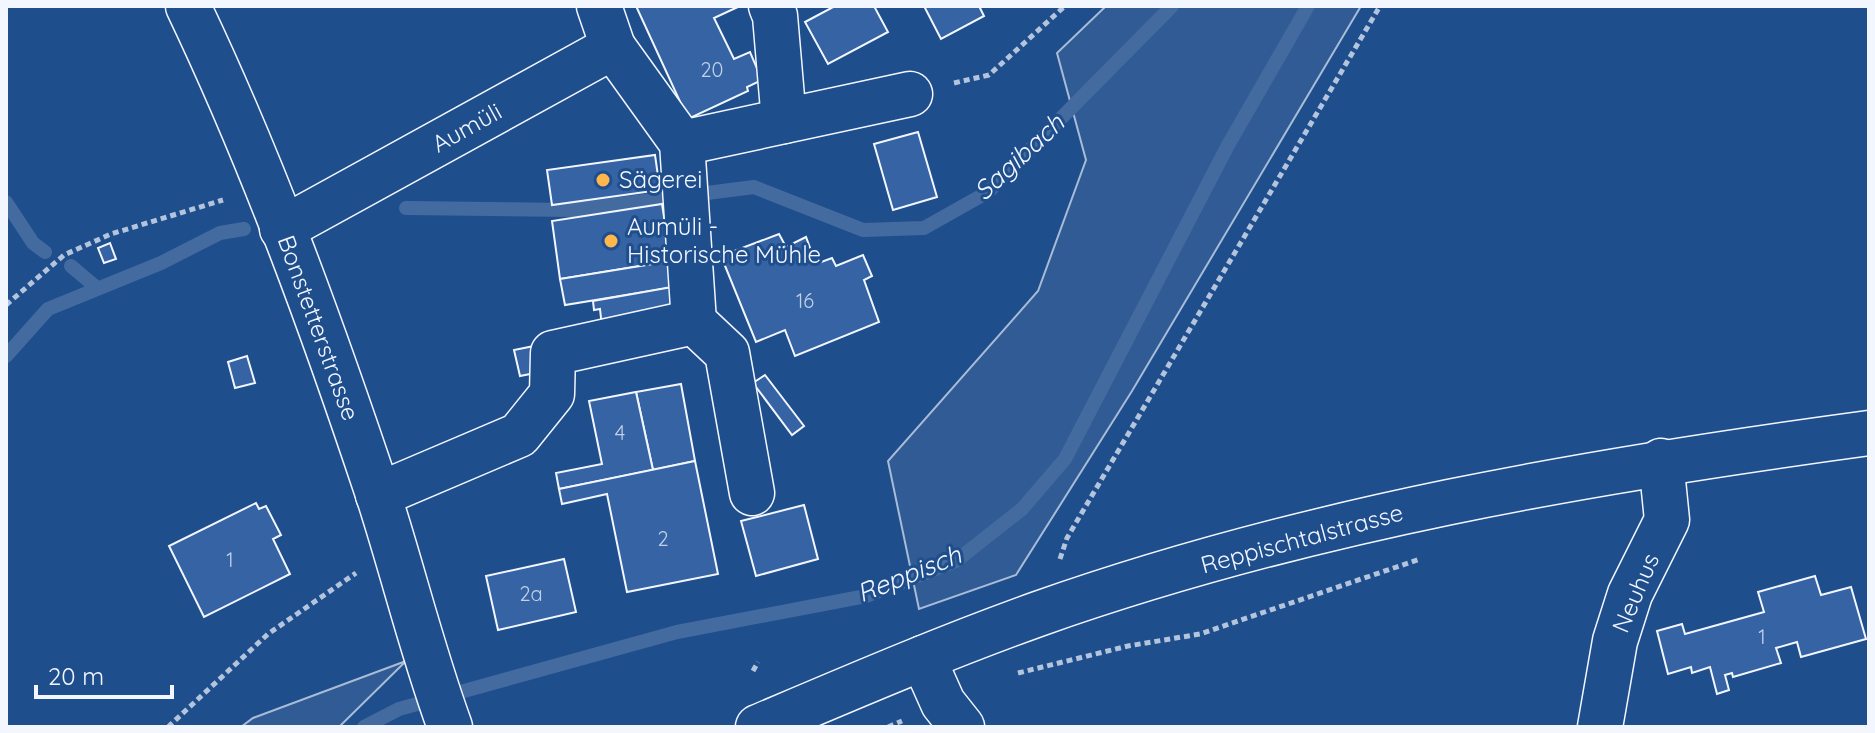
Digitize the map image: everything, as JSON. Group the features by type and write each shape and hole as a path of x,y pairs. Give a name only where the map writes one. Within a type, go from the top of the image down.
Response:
{"main road":[{"name":"Bonstetterstrasse","path":"188,6 282,229 378,495 448,722"},
{"path":"599,6 613,47 682,143 694,322 727,353 752,493"},
{"path":"771,6 775,16 784,121"},
{"name":"Aumüli","path":"282,229 613,47"},
{"path":"682,143 910,94"},
{"path":"378,495 519,435 552,394 553,353 694,322"},
{"name":"Reppischtalstrasse","path":"758,727 923,658 1039,614 1334,528 1468,497 1661,461 1869,433"},
{"name":"Neuhus","path":"1600,727 1615,641 1626,606 1667,520 1661,461"},
{"path":"923,658 952,715"}],"path":[{"path":"910,94 989,75 1065,6"},
{"path":"1039,614 1067,538 1380,6"},
{"path":"6,305 64,255 111,234 266,187"},
{"path":"168,727 268,634 393,547"},
{"path":"1016,674 1128,646 1200,634 1435,553"},
{"path":"753,671 758,662"},
{"path":"888,727 952,715"}],"shaded area":[{"path":"1106,6 1361,6 1132,391 1016,575 919,609 888,461 1038,291 1086,160 1057,53"},
{"path":"406,661 339,727 241,727 253,718"}],"building":[{"path":"636,6 740,6 714,18 734,59 750,52 762,80 747,87 748,91 688,119"},
{"path":"835,6 874,6 888,32 828,64 805,22"},
{"path":"924,6 979,6 984,16 941,39"},
{"path":"918,132 937,197 893,210 874,144"},
{"name":"Sägerei","path":"655,155 660,190 552,205 547,170"},
{"name":"Aumüli - Historische Mühle","path":"662,204 671,261 560,279 552,221"},
{"path":"779,234 786,247 806,237 816,264 832,258 836,266 863,255 872,276 864,280 879,322 795,356 785,330 756,342 721,256"},
{"path":"110,243 116,259 104,263 98,248"},
{"path":"671,261 675,287 565,305 560,279"},
{"path":"672,287 676,312 602,327 600,309 594,310 593,301"},
{"path":"539,345 545,371 520,376 514,350"},
{"path":"247,356 255,383 235,388 228,362"},
{"path":"765,375 804,426 792,435 753,383"},
{"path":"681,384 695,461 653,470 636,392"},
{"path":"636,392 653,470 559,489 556,473 602,464 589,401"},
{"path":"695,461 718,574 627,592 607,494 562,504 559,489"},
{"path":"256,503 259,509 266,506 281,535 273,539 290,574 204,617 169,546"},
{"path":"804,505 818,559 756,576 741,521"},
{"path":"564,559 576,612 498,630 486,576"},
{"path":"1815,576 1821,595 1851,587 1866,639 1801,657 1797,642 1776,648 1781,663 1733,677 1732,673 1725,675 1729,690 1717,694 1710,667 1692,673 1691,667 1668,674 1657,631 1682,624 1685,634 1764,612 1758,592"}],"waterway":[{"name":"Sagibach","path":"406,208 573,210 754,187 863,230 924,228 988,192 1172,6"},
{"name":"Reppisch","path":"364,727 399,709 677,632 866,596 956,561 1022,509 1065,459 1227,147 1308,6"},
{"path":"6,202 33,243 45,252"},
{"path":"6,356 48,309 161,263 220,233 244,229"},
{"path":"71,266 97,288"}],"place":[{"name":"Sägerei","path":"603,180"},
{"name":"Aumüli - Historische Mühle","path":"611,241"}]}
